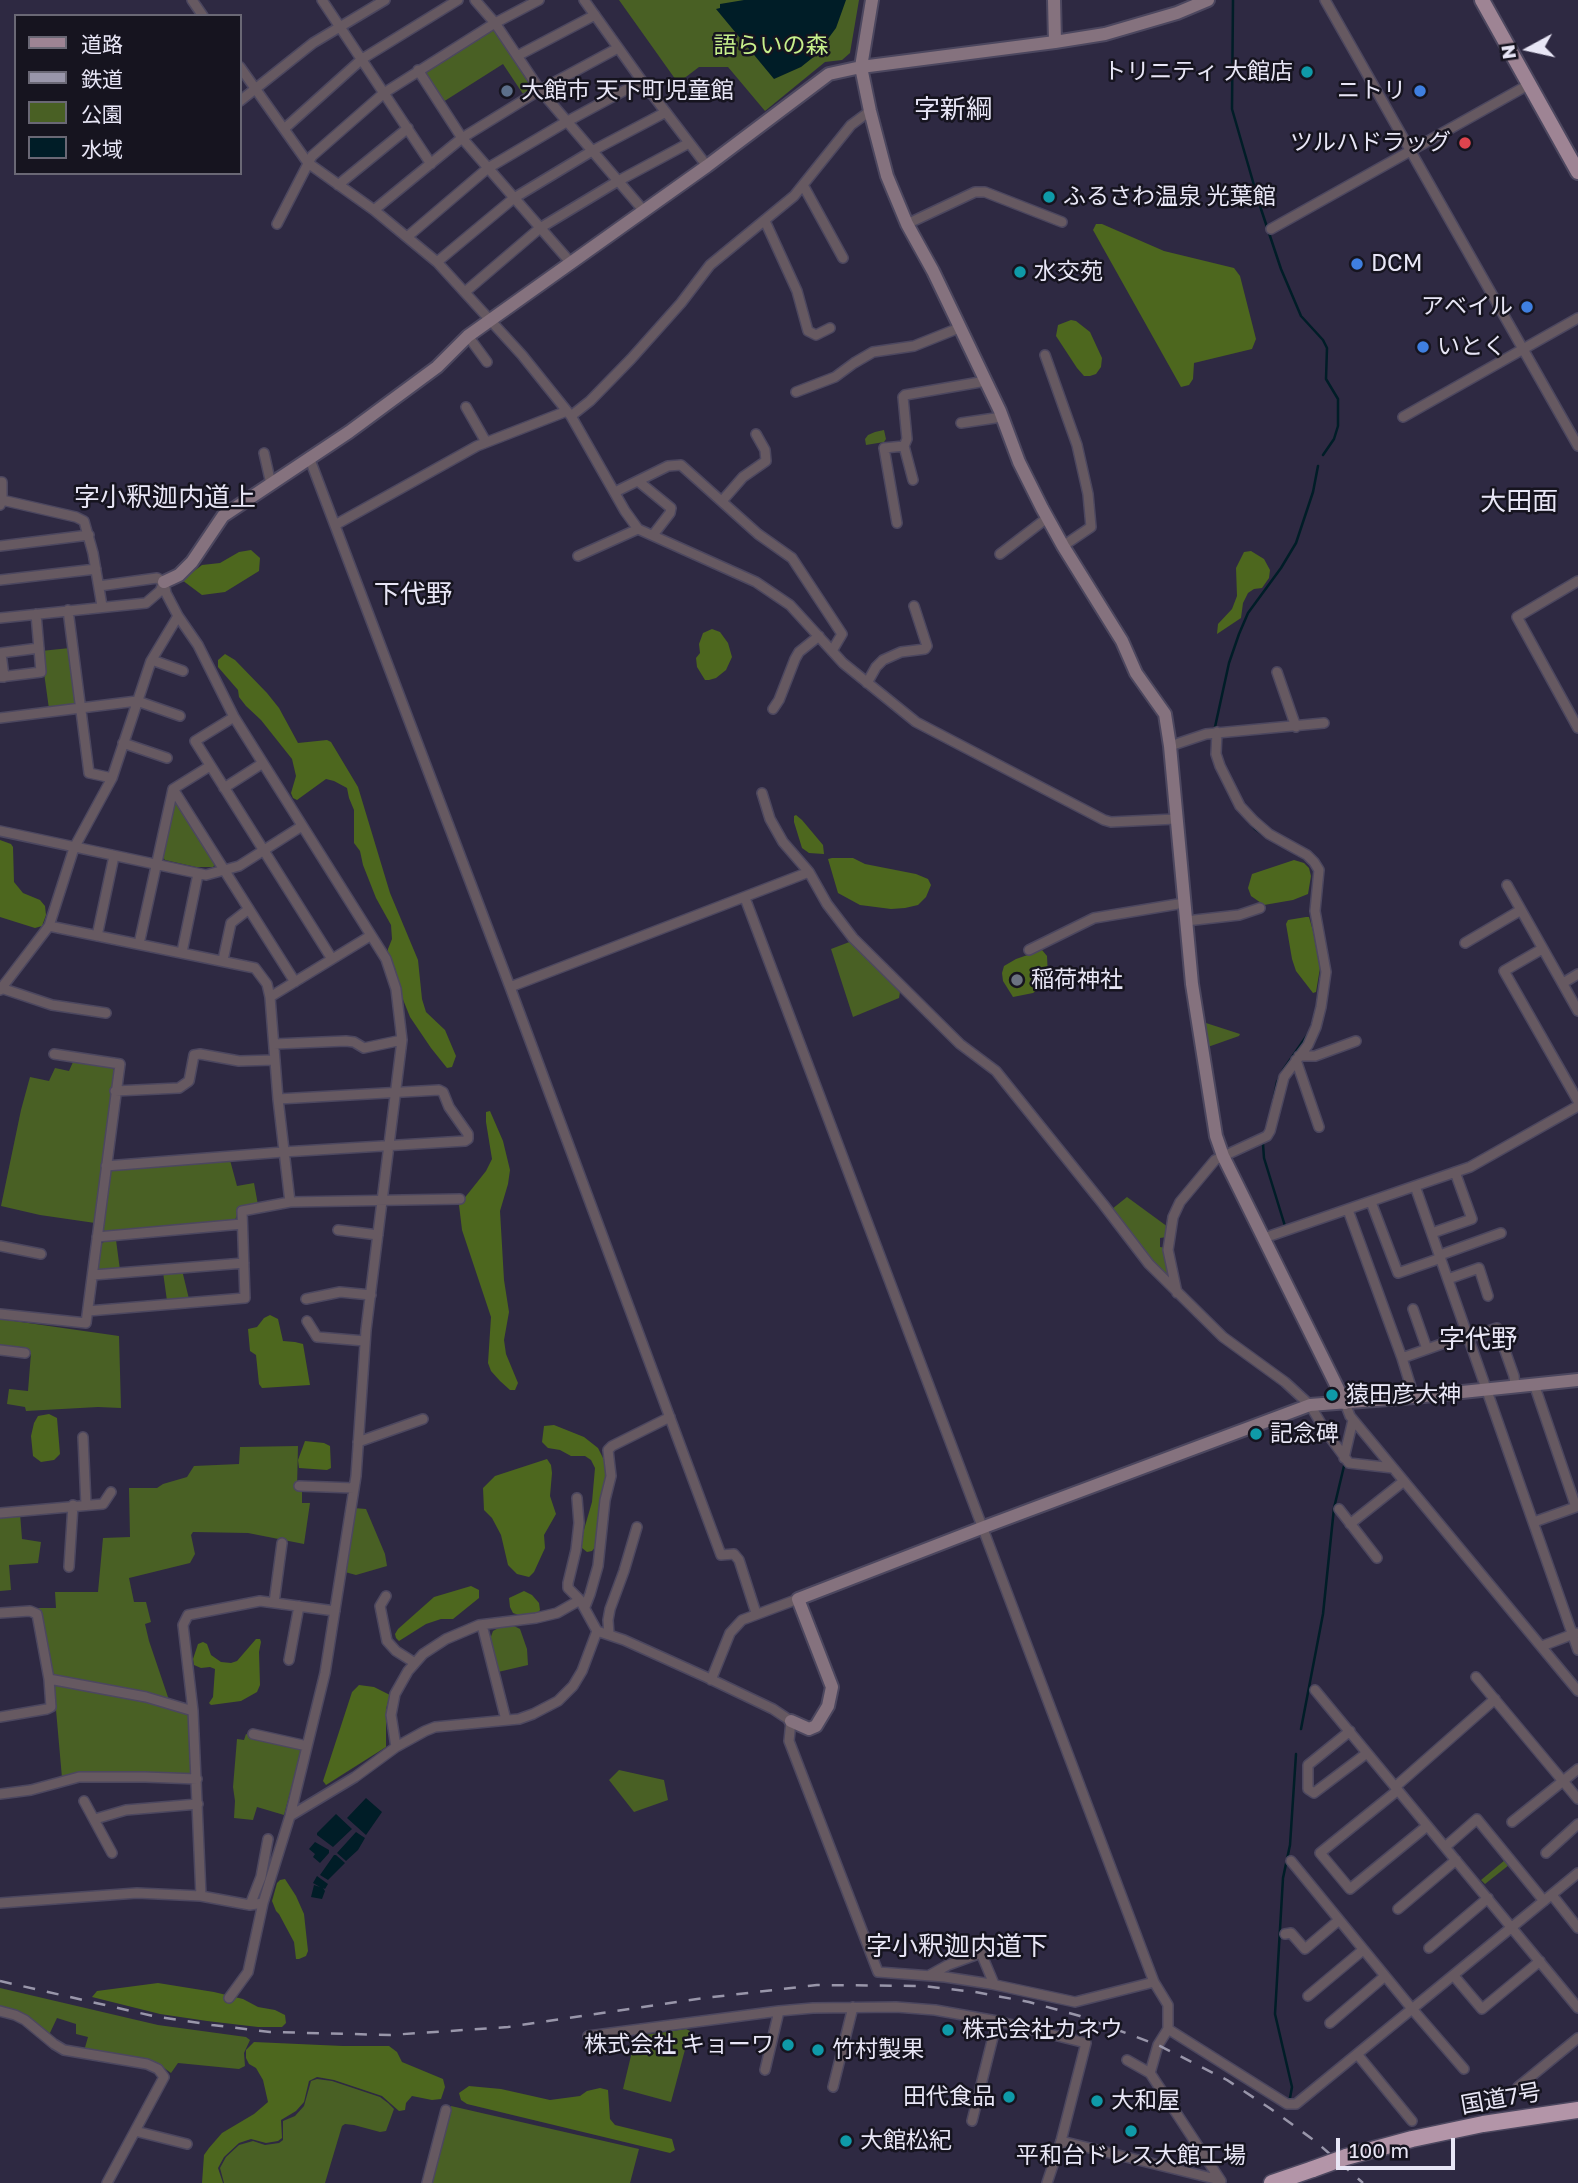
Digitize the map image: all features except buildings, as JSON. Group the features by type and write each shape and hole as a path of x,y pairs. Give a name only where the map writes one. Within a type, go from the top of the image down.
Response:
{"highway":[{"name":"国道7号","path":"1272,2183 1346,2157 1412,2139 1483,2124 1578,2110"}],"main road":[{"path":"1482,0 1578,172"}],"street":[{"path":"322,0 431,164"},
{"path":"242,100 313,43 385,0"},
{"path":"284,129 362,59 458,0"},
{"path":"475,0 495,23 540,90 644,211"},
{"path":"277,224 312,156 384,93 495,23 539,0"},
{"path":"584,0 707,166"},
{"path":"872,0 861,67 887,176 907,224 986,381 1019,463 1047,518 1122,641 1136,673 1165,715 1199,1030 1216,1136 1223,1156 1353,1420 1578,1691"},
{"path":"1054,0 1055,42"},
{"path":"0,618 146,603 160,592 164,582 179,575 192,562 223,516 349,432 438,368 468,336 707,166 829,74 861,67 1105,34 1177,13 1208,0"},
{"path":"1325,0 1578,446"},
{"path":"517,56 595,16"},
{"path":"373,210 462,138 540,90 618,48"},
{"path":"242,70 308,163 438,262 491,319 569,413 628,517 638,529 756,582 790,605 843,663 916,722 1104,820 1111,822 1177,818"},
{"path":"418,70 462,138 571,263"},
{"path":"407,237 488,169 566,122 642,81"},
{"path":"1271,229 1528,85"},
{"path":"335,525 416,478 486,442 569,413 590,401 681,303 710,265 794,196 851,125 870,111"},
{"path":"438,262 514,198 592,151 666,112"},
{"path":"338,185 408,128"},
{"path":"465,292 540,228 618,181 689,143"},
{"path":"803,185 843,258"},
{"path":"907,224 975,192 985,192 1062,222"},
{"path":"765,221 797,291 808,331 816,335 830,328"},
{"path":"1403,416 1578,318"},
{"path":"796,392 835,377 873,352 914,346 960,328"},
{"path":"468,336 488,362"},
{"path":"1045,355 1077,444 1088,494 1091,527 1063,546"},
{"path":"913,480 904,446 907,439 903,397 986,381"},
{"path":"466,407 486,442"},
{"path":"961,423 1002,417"},
{"path":"722,501 743,477 766,460 765,450 756,433"},
{"path":"897,523 884,448 904,446"},
{"path":"264,453 271,484"},
{"path":"309,457 721,1555 734,1554 739,1560 756,1613"},
{"path":"615,492 668,466 681,465 758,534 792,558 842,634 832,651"},
{"path":"638,481 671,508 653,535"},
{"path":"0,482 1,503 76,517 83,521 89,535 102,606"},
{"path":"1000,554 1047,518"},
{"path":"579,556 638,529"},
{"path":"0,546 89,535"},
{"path":"0,580 96,569"},
{"path":"99,586 157,578 164,582 166,593 198,645 234,717 386,959 396,989 402,1040 365,1341 354,1488 325,1673 290,1816 263,1903 248,1972 229,1998"},
{"path":"1578,581 1517,617 1578,728"},
{"path":"867,683 883,660 901,652 925,649 927,646 914,606"},
{"path":"68,610 89,773 112,778"},
{"path":"36,614 41,672 2,677 0,653 39,649"},
{"path":"106,1013 52,1005 1,989 49,926 74,848 112,778 152,660 178,616"},
{"path":"773,709 799,652 819,636"},
{"path":"152,660 183,671"},
{"path":"1277,672 1296,727"},
{"path":"0,718 137,701 180,716"},
{"path":"234,717 195,741 332,959"},
{"path":"1170,746 1206,734 1324,723"},
{"path":"1178,1295 1168,1250 1172,1217 1180,1202 1215,1160 1267,1136 1275,1117 1279,1089 1284,1077 1308,1045 1316,1027 1326,972 1315,911 1319,870 1307,855 1269,834 1240,806 1216,754 1217,733"},
{"path":"123,743 167,758"},
{"path":"224,788 263,763"},
{"path":"139,944 173,789 210,766"},
{"path":"173,789 295,982"},
{"path":"762,793 769,818 783,842 809,872 827,904 853,938 960,1044 996,1070 1149,1264 1223,1337 1285,1382 1310,1405 1349,1463 1393,1468"},
{"path":"0,831 206,876 239,866 302,826"},
{"path":"97,936 114,856"},
{"path":"510,987 809,872"},
{"path":"182,952 198,874"},
{"path":"1507,885 1578,1010"},
{"path":"745,898 1154,1982 1168,2004 1168,2029 1158,2045 1150,2073"},
{"path":"1029,950 1094,918 1184,903"},
{"path":"1186,921 1239,915 1260,908"},
{"path":"223,960 231,923 249,909"},
{"path":"1465,943 1521,910"},
{"path":"49,926 255,968 267,984 270,997 283,1152 290,1202"},
{"path":"270,997 370,936"},
{"path":"1264,1238 1470,1167 1498,1153 1578,1103 1504,971 1542,949"},
{"path":"1563,983 1578,974"},
{"path":"274,1044 346,1041 364,1048 402,1040"},
{"path":"1298,1058 1315,1056 1356,1041"},
{"path":"0,1314 86,1323 120,1064 54,1054"},
{"path":"115,1091 179,1088 189,1081 194,1055 239,1061 275,1060"},
{"path":"1298,1058 1319,1127"},
{"path":"106,1166 468,1139 443,1091 439,1090 278,1099"},
{"path":"1432,1233 1472,1219 1455,1172"},
{"path":"1415,1186 1575,1634 1578,1650"},
{"path":"88,1311 245,1298 242,1211 290,1202 460,1199"},
{"path":"1371,1202 1398,1273 1501,1233"},
{"path":"1348,1210 1414,1397"},
{"path":"97,1237 243,1224"},
{"path":"338,1230 378,1236"},
{"path":"0,1246 41,1254"},
{"path":"93,1275 244,1263"},
{"path":"1448,1279 1479,1268 1488,1296"},
{"path":"306,1299 340,1292 370,1295"},
{"path":"1413,1309 1427,1349"},
{"path":"307,1321 317,1336 365,1341"},
{"path":"1402,1358 1497,1328 1514,1376 1514,1386"},
{"path":"0,1350 25,1353"},
{"path":"711,1680 730,1633 742,1619 1310,1405 1578,1380"},
{"path":"1534,1384 1576,1507 1534,1522"},
{"path":"396,1747 391,1715 395,1694 408,1671 423,1654 446,1639 482,1625 557,1613 582,1603 590,1594 599,1556 605,1500 611,1476 608,1450 670,1418"},
{"path":"358,1442 423,1419"},
{"path":"1344,1458 1353,1420"},
{"path":"83,1437 86,1505"},
{"path":"1350,1524 1404,1481"},
{"path":"299,1486 354,1488"},
{"path":"0,1513 103,1504 111,1492"},
{"path":"577,1498 579,1522 568,1588 582,1603 597,1630 711,1680 809,1729 816,1726 828,1706 832,1687 798,1599"},
{"path":"69,1567 73,1506"},
{"path":"1339,1509 1377,1558"},
{"path":"609,1635 610,1609 637,1527"},
{"path":"274,1603 282,1544"},
{"path":"386,1596 380,1606 387,1641 396,1651 415,1663"},
{"path":"201,1896 193,1711 183,1625 188,1615 260,1601 335,1611"},
{"path":"289,1660 299,1606"},
{"path":"0,1613 30,1611 37,1614 49,1679 51,1707 0,1717"},
{"path":"482,1625 506,1720"},
{"path":"290,1816 425,1731 435,1727 506,1720 533,1714 558,1701 582,1671 597,1630"},
{"path":"1542,1646 1575,1634"},
{"path":"1476,1677 1578,1799"},
{"path":"49,1679 146,1697 193,1711"},
{"path":"1315,1690 1578,2008"},
{"path":"1427,1826 1350,1889 1320,1853 1495,1699"},
{"path":"792,1721 789,1741 878,1972 929,1975 994,1984 1075,2001 1154,1982"},
{"path":"1350,1731 1308,1765 1308,1788 1314,1793 1367,1753"},
{"path":"253,1734 307,1746"},
{"path":"1512,1822 1578,1769"},
{"path":"0,1794 30,1790 79,1777 197,1779"},
{"path":"84,1801 111,1853"},
{"path":"95,1819 126,1810 198,1804"},
{"path":"1445,1847 1477,1819 1578,1928"},
{"path":"1546,1853 1578,1824"},
{"path":"250,1905 261,1877 268,1839"},
{"path":"1398,1909 1456,1860"},
{"path":"1291,1861 1464,2069"},
{"path":"1168,2029 1287,2104 1296,2104 1578,1873"},
{"path":"0,1903 137,1893 201,1896 250,1905 263,1903"},
{"path":"1429,1948 1488,1898"},
{"path":"1285,1934 1291,1933 1305,1949 1339,1920"},
{"path":"1308,1996 1363,1950"},
{"path":"929,1975 981,1953 994,1984"},
{"path":"1454,1976 1482,2009 1540,1961"},
{"path":"1330,2023 1385,1976"},
{"path":"833,2087 853,2007"},
{"path":"589,2036 779,2011 896,2007 935,2010 997,2021 1086,2043 1061,2141 1047,2183"},
{"path":"0,2011 25,2020 64,2050 147,2064 158,2069 164,2077 107,2183"},
{"path":"765,2070 779,2011"},
{"path":"972,2121 997,2021"},
{"path":"1518,2087 1578,2038"},
{"path":"1357,2054 1412,2121"},
{"path":"1127,2060 1150,2073 1221,2181"},
{"path":"427,2183 446,2110"},
{"path":"135,2131 187,2144"},
{"path":"1061,2141 1221,2181"}],"green space":[{"name":"語らいの森","path":"619,0 859,0 850,53 842,60 825,62 765,111 728,67 699,67 678,83"},
{"path":"493,28 532,88 523,94 503,64 443,102 424,72"},
{"path":"1096,224 1102,224 1164,251 1234,268 1240,276 1256,339 1252,349 1194,363 1193,379 1189,385 1181,387 1093,230"},
{"path":"1071,320 1090,332 1102,358 1101,367 1096,374 1084,376 1056,336 1058,325"},
{"path":"884,430 884,442 866,445 865,439 868,435"},
{"path":"251,550 260,558 259,571 225,592 202,595 182,580 202,565 220,563 239,552"},
{"path":"1251,551 1264,559 1270,570 1269,578 1262,588 1248,593 1243,603 1241,618 1217,634 1218,624 1232,609 1237,596 1236,568 1244,552"},
{"path":"712,629 720,632 728,643 732,657 726,670 716,678 705,680 697,667 696,658 700,653 699,644 703,633"},
{"path":"70,648 77,706 49,709 41,651"},
{"path":"225,654 235,660 267,693 279,708 298,743 327,740 331,742 358,787 390,893 418,960 426,1012 445,1030 456,1056 452,1067 447,1068 431,1048 410,1017 402,997 395,968 388,955 392,939 391,925 376,898 360,851 354,843 354,810 347,788 326,779 297,800 293,798 291,793 296,776 292,759 261,720 246,706 239,697 238,690 218,667 218,660"},
{"path":"179,803 217,862 213,867 196,867 165,860 162,856 175,804"},
{"path":"796,815 823,845 824,854 809,853 802,848 794,822"},
{"path":"0,840 13,847 14,882 23,893 40,900 45,906 46,915 42,926 35,928 0,917"},
{"path":"853,858 865,864 916,874 928,879 931,885 926,897 918,905 891,909 860,905 838,893 828,859"},
{"path":"1294,860 1309,868 1311,876 1308,894 1293,900 1264,905 1251,896 1248,888 1252,874"},
{"path":"1309,917 1320,968 1316,992 1313,993 1296,971 1286,924 1288,920"},
{"path":"852,941 900,992 899,998 853,1017 831,949"},
{"path":"1042,950 1047,956 1048,977 1045,984 1033,993 1013,997 1003,981 1004,966"},
{"path":"1206,1023 1240,1034 1205,1048 1201,1024"},
{"path":"73,1062 111,1067 115,1071 95,1223 1,1206 30,1077 49,1081 55,1068 69,1071"},
{"path":"490,1111 503,1141 510,1170 500,1211 504,1280 509,1312 504,1340 506,1354 518,1383 515,1390 510,1390 500,1381 488,1363 491,1317 462,1230 459,1205 486,1171 492,1159 486,1122 486,1112"},
{"path":"230,1160 237,1186 254,1183 258,1205 240,1208 235,1220 106,1232 101,1228 108,1169"},
{"path":"1127,1197 1168,1227 1167,1237 1160,1238 1160,1247 1167,1248 1173,1282 1158,1270 1112,1209"},
{"path":"116,1240 120,1270 98,1270 101,1244"},
{"path":"182,1270 189,1299 167,1301 163,1272"},
{"path":"270,1315 278,1319 283,1341 303,1344 310,1385 262,1388 259,1384 256,1355 250,1351 248,1329 257,1327"},
{"path":"0,1319 119,1336 121,1408 26,1411 25,1407 7,1404 9,1389 28,1391 31,1353 0,1348"},
{"path":"49,1414 57,1418 60,1454 54,1460 41,1462 33,1456 31,1436 38,1416"},
{"path":"554,1425 584,1437 598,1448 607,1466 596,1546 592,1551 587,1552 582,1548 581,1540 592,1502 595,1468 585,1456 571,1456 548,1448 542,1442 544,1426"},
{"path":"305,1441 330,1446 331,1468 299,1468 298,1460"},
{"path":"298,1446 297,1488 302,1491 302,1503 310,1503 304,1544 248,1533 193,1532 191,1535 195,1554 190,1563 129,1578 134,1602 146,1602 151,1622 145,1624 169,1700 138,1690 118,1689 53,1673 38,1608 56,1608 55,1592 98,1592 103,1538 130,1537 129,1488 157,1488 187,1477 194,1466 239,1464 240,1447"},
{"path":"547,1459 552,1473 550,1496 556,1514 544,1535 545,1548 529,1577 517,1574 508,1565 501,1535 492,1518 484,1510 483,1488 495,1476"},
{"path":"354,1508 366,1509 385,1554 387,1566 356,1575 345,1572"},
{"path":"20,1513 22,1539 41,1542 38,1563 9,1565 11,1590 0,1591 0,1516"},
{"path":"471,1586 479,1590 479,1598 453,1619 441,1619 426,1624 399,1641 396,1638 398,1629 434,1597"},
{"path":"524,1591 539,1603 540,1610 536,1615 527,1618 513,1613 509,1598"},
{"path":"512,1625 520,1629 527,1649 528,1665 498,1672 489,1642 493,1631"},
{"path":"256,1639 261,1642 260,1685 257,1692 241,1701 211,1705 209,1703 213,1697 215,1669 194,1665 193,1659 198,1644 207,1644 211,1655 221,1662 231,1663 237,1661"},
{"path":"58,1683 185,1711 191,1719 194,1770 188,1776 149,1772 83,1774 62,1778 54,1687"},
{"path":"359,1685 374,1687 390,1695 386,1709 386,1747 326,1785 323,1781 352,1692"},
{"path":"246,1734 302,1748 284,1815 257,1807 253,1820 234,1818 233,1787 237,1739 244,1740"},
{"path":"619,1770 664,1780 668,1800 634,1812 609,1780"},
{"path":"1505,1860 1509,1865 1485,1884 1481,1880"},
{"path":"285,1879 304,1914 308,1951 306,1956 299,1959 296,1959 294,1942 272,1901 277,1883"},
{"path":"158,1983 243,1999 258,2007 285,2015 286,2023 282,2027 258,2027 207,2021 160,2014 92,1997 97,1991"},
{"path":"0,1988 158,2025 246,2037 250,2040 244,2053 245,2066 239,2069 178,2063 171,2073 156,2062 84,2051 88,2037 76,2034 76,2024 57,2018 49,2035 0,2008"},
{"path":"686,2029 690,2031 671,2102 623,2089 638,2036"},
{"path":"254,2042 389,2046 397,2052 402,2062 443,2079 445,2087 441,2099 412,2096 406,2103 405,2110 399,2111 382,2096 317,2077 309,2081 304,2102 296,2111 281,2120 282,2138 266,2143 251,2139 239,2143 224,2157 218,2168 223,2183 202,2183 204,2155 209,2148 222,2133 254,2114 268,2102 263,2080 246,2058 246,2050"},
{"path":"311,2081 332,2081 380,2097 388,2103 394,2109 386,2131 354,2125 342,2126 325,2183 224,2183 220,2168 226,2157 239,2145 253,2141 265,2145 283,2140 283,2121 295,2116 304,2106"},
{"path":"469,2086 501,2089 550,2100 580,2096 600,2088 608,2090 610,2119 615,2125 672,2139 675,2150 670,2153 467,2104 461,2100 459,2093"},
{"path":"451,2106 639,2149 630,2183 430,2183"}],"water":[{"path":"744,0 846,0 836,28 816,55 801,67 774,79 716,9 720,8 720,4"},
{"path":"366,1798 382,1812 366,1835 347,1818"},
{"path":"336,1814 352,1829 333,1847 317,1833"},
{"path":"356,1832 365,1838 358,1850 346,1861 337,1853"},
{"path":"315,1842 329,1850 320,1863 309,1849"},
{"path":"334,1855 345,1863 328,1880 320,1875"},
{"path":"317,1876 328,1884 323,1888 325,1891 322,1899 311,1897 314,1885 320,1887 313,1883"}],"waterway":[{"path":"1233,0 1232,109 1281,269 1301,316 1327,348 1326,379 1338,399 1338,426 1334,439 1323,455"},
{"path":"1215,727 1229,663 1239,634 1248,613 1296,543 1313,492 1318,466"},
{"path":"1218,770 1230,796"},
{"path":"1239,810 1255,829 1266,837"},
{"path":"1293,852 1306,860"},
{"path":"1273,1102 1277,1082 1310,1031 1314,1018"},
{"path":"1263,1144 1264,1158 1285,1226"},
{"path":"1301,1729 1323,1614 1334,1508 1344,1466"},
{"path":"1290,2098 1292,2087 1275,2014 1283,1878 1290,1845 1296,1754"}],"railway":[{"path":"0,1981 153,2016 212,2025 270,2032 390,2035 508,2027 704,1998 817,1985 923,1986 975,1992 1029,2002 1080,2016 1158,2045 1227,2080 1271,2109 1315,2141 1363,2183"}],"place":[{"name":"トリニティ 大館店","path":"1307,72"},
{"name":"大館市 天下町児童館","path":"507,91"},
{"name":"ニトリ","path":"1420,91"},
{"name":"ツルハドラッグ","path":"1465,143"},
{"name":"ふるさわ温泉 光葉館","path":"1049,197"},
{"name":"DCM","path":"1357,264"},
{"name":"水交苑","path":"1020,272"},
{"name":"アベイル","path":"1527,307"},
{"name":"いとく","path":"1423,347"},
{"name":"稲荷神社","path":"1017,980"},
{"name":"猿田彦大神","path":"1332,1395"},
{"name":"記念碑","path":"1256,1434"},
{"name":"株式会社カネウ","path":"948,2030"},
{"name":"株式会社 キョーワ","path":"788,2045"},
{"name":"竹村製果","path":"818,2050"},
{"name":"田代食品","path":"1009,2097"},
{"name":"大和屋","path":"1097,2101"},
{"name":"平和台ドレス大館工場","path":"1131,2131"},
{"name":"大館松紀","path":"846,2141"}],"district":[{"name":"字新綱","path":"953,110"},
{"name":"字小釈迦内道上","path":"165,498"},
{"name":"大田面","path":"1519,502"},
{"name":"下代野","path":"413,595"},
{"name":"字代野","path":"1478,1340"},
{"name":"字小釈迦内道下","path":"957,1947"}]}
